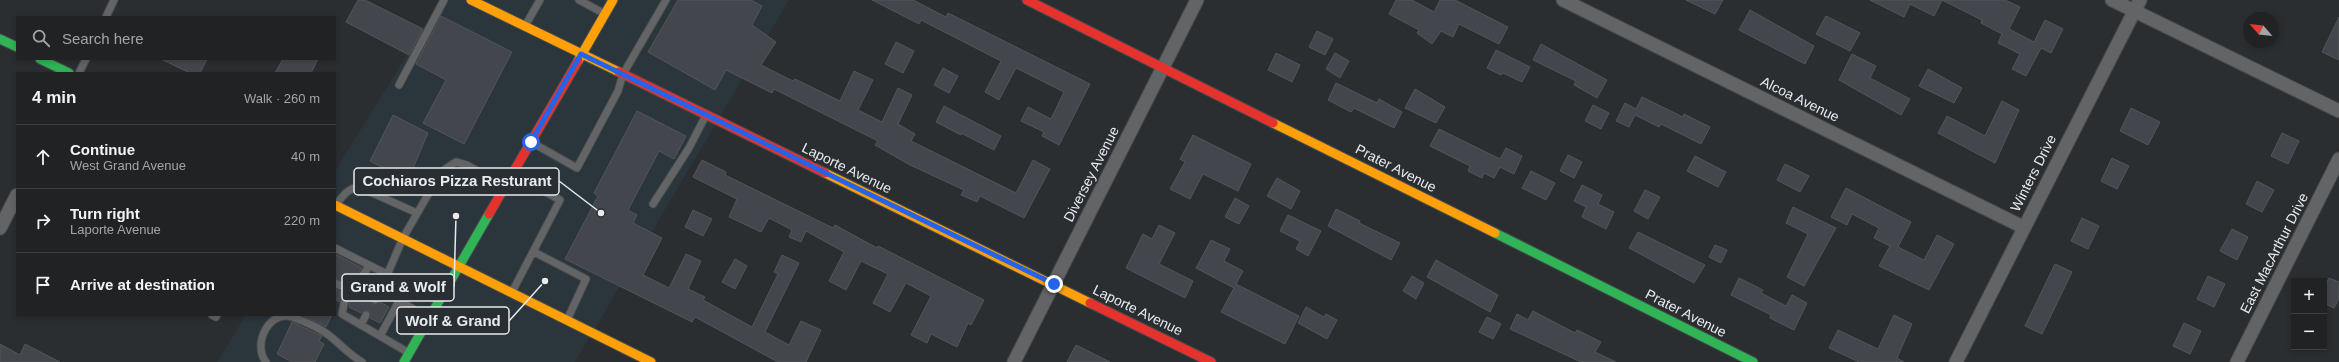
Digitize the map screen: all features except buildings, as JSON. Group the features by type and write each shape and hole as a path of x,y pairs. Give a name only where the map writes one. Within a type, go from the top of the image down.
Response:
{"street":[{"name":"Laporte Avenue","path":"471,0 1211,362"},
{"path":"404,362 613,0"},
{"name":"Prater Avenue","path":"1027,0 1753,362"},
{"name":"Diversey Avenue","path":"1014,362 1197,0"},
{"name":"Alcoa Avenue","path":"1563,0 2023,228"},
{"path":"2112,0 2138,6 2252,67 2339,111"},
{"name":"Winters Drive","path":"1956,362 2023,228 2138,6"},
{"path":"0,39 16,47"},
{"path":"42,60 67,72"},
{"name":"East MacArthur Drive","path":"2237,362 2339,159"},
{"path":"0,228 16,197"},
{"path":"336,206 403,238 651,362"}],"lane":[{"path":"106,16 114,0"},
{"path":"399,85 444,0"},
{"path":"525,27 540,0"},
{"path":"578,0 605,14"},
{"path":"531,142 577,168 614,98 623,74 666,0"},
{"path":"80,72 86,60"},
{"path":"654,204 689,148 706,115"},
{"path":"375,300 403,238 441,172 456,162 467,165 506,187"},
{"path":"512,292 560,200 513,174"},
{"path":"336,205 345,194 353,188 359,188 417,213"},
{"path":"336,249 387,274"},
{"path":"534,252 586,279 566,320"},
{"path":"363,275 369,266"},
{"path":"336,284 347,289 342,314"},
{"path":"381,289 429,319"},
{"path":"380,336 399,300"},
{"path":"342,314 347,305"},
{"path":"342,314 409,353"},
{"path":"361,325 366,315"},
{"path":"266,362 260,355 259,341 264,332 278,318 291,317 329,335 362,362"}],"shaded area":[{"path":"441,0 471,0 581,54 613,0 789,0 575,362 217,362 245,316 336,316 336,169"},
{"path":"482,0 607,0 579,49"}],"traffic: fast":[{"path":"0,39 16,47"},
{"path":"42,60 67,72"},
{"path":"404,362 489,214"},
{"path":"1495,233 1753,362"}],"traffic: slow":[{"path":"471,0 619,72"},
{"path":"578,61 613,0"},
{"path":"1273,123 1495,233"},
{"path":"825,173 1090,303"},
{"path":"336,205 651,362"}],"traffic: jam":[{"path":"1027,0 1273,123"},
{"path":"489,214 578,61"},
{"path":"619,72 825,173"},
{"path":"1090,303 1211,362"}],"place":[{"name":"Cochiaros Pizza Resturant","path":"601,213"},
{"name":"Grand & Wolf","path":"456,216"},
{"name":"Wolf & Grand","path":"545,281"}],"route":[{"path":"531,142 581,54 1054,284"}]}
